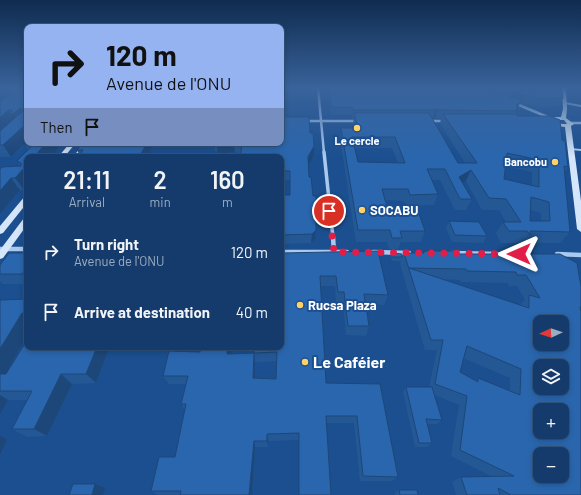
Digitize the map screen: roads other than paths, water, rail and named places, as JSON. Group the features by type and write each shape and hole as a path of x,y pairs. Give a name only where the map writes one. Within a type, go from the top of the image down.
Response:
{"street":[{"path":"320,111 334,252"},
{"path":"531,111 553,121 569,125 581,124"},
{"path":"563,119 564,111"},
{"path":"546,122 563,119"},
{"path":"563,119 569,125 571,149 578,175 581,229"},
{"path":"301,120 360,121"},
{"path":"422,121 452,121"},
{"path":"64,154 70,146"},
{"path":"78,154 85,146"},
{"path":"0,231 24,202"},
{"path":"0,256 3,249 24,224"},
{"path":"3,249 24,249"},
{"path":"284,252 350,252"},
{"path":"366,252 413,253"},
{"path":"445,253 501,254"},
{"path":"549,254 581,254"}],"lane":[{"path":"571,149 581,150"}],"place":[{"name":"Le cercle","path":"357,128"},
{"name":"Bancobu","path":"555,162"},
{"name":"SOCABU","path":"362,210"},
{"name":"Rucsa Plaza","path":"300,305"},
{"name":"Le Caféier","path":"305,362"}]}
